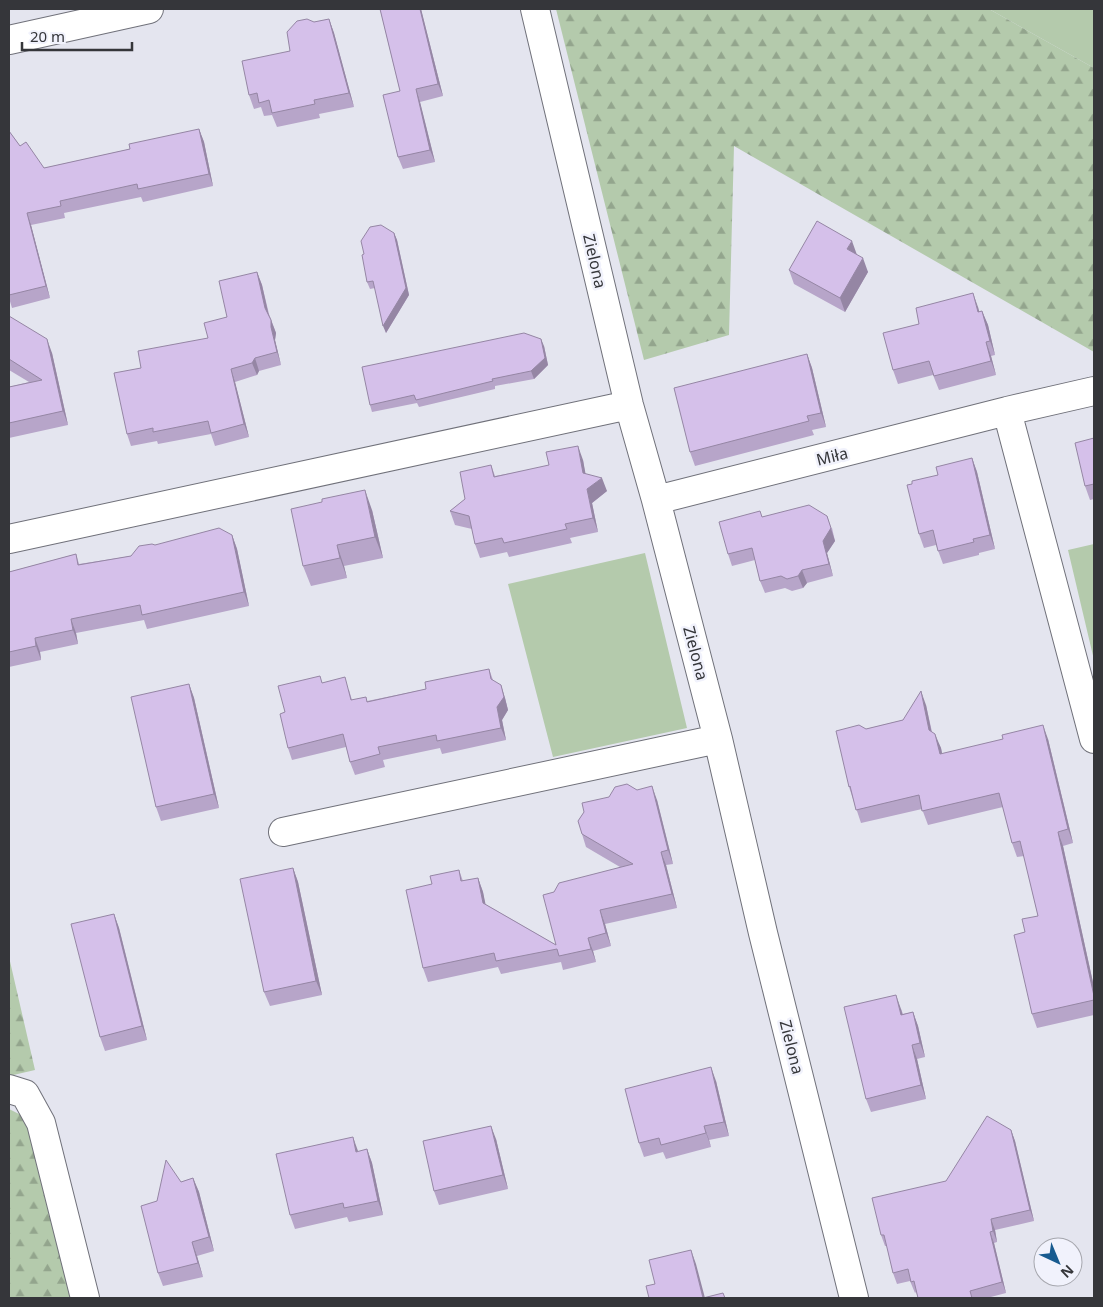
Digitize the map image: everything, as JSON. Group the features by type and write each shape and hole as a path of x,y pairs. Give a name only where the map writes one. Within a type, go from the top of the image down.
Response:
{"street":[{"path":"9,40 149,9"},
{"name":"Zielona","path":"536,9 629,405 656,500 718,739 763,933 854,1298"},
{"name":"Miła","path":"656,500 1007,411 1094,391"},
{"path":"9,539 629,405"},
{"path":"1007,411 1094,739"},
{"path":"283,832 718,739"},
{"path":"9,1089 25,1094 41,1123 85,1298"}],"green space":[{"path":"556,9 989,9 1094,68 1094,352 734,146 729,335 644,360"},
{"path":"989,9 1094,9 1094,68"},
{"path":"1094,544 1094,660 1068,550"},
{"path":"645,553 687,728 553,757 508,584"},
{"path":"9,957 35,1070 9,1076"},
{"path":"9,1109 25,1117 72,1298 9,1298"}],"building":[{"path":"380,9 420,9 438,84 416,89 430,150 398,157 383,95 400,91"},
{"path":"307,19 314,22 329,19 349,93 314,100 315,104 272,113 269,100 259,103 257,93 249,95 242,61 290,51 287,32 297,21"},
{"path":"199,129 209,174 138,189 137,184 60,201 61,206 27,213 46,286 9,295 9,131 20,146 26,142 44,168 130,149 129,144"},
{"path":"817,221 852,241 847,249 863,258 840,298 789,270"},
{"path":"381,225 394,233 406,288 383,326 373,281 367,282 361,241 370,227"},
{"path":"257,272 265,308 271,320 277,352 255,358 252,363 231,369 244,424 211,433 208,421 153,432 153,428 127,434 114,373 141,368 138,351 208,338 204,323 227,317 219,281"},
{"path":"973,293 978,312 982,311 990,341 986,342 991,361 934,376 929,361 893,370 883,333 919,324 916,308"},
{"path":"9,316 47,339 63,411 9,423 9,387 42,380 9,359"},
{"path":"524,333 541,339 545,358 531,371 492,379 493,381 416,400 414,395 370,405 362,367"},
{"path":"807,354 821,413 807,416 809,421 690,452 674,388"},
{"path":"1094,438 1094,484 1085,486 1075,443"},
{"path":"578,446 583,473 602,478 587,489 593,518 565,524 567,529 504,543 502,538 475,544 469,516 450,511 465,499 460,472 491,465 494,477 549,465 546,452"},
{"path":"972,458 990,535 973,539 974,542 938,551 933,530 919,534 907,485 912,484 912,481 938,475 936,467"},
{"path":"365,490 375,537 337,545 340,558 303,566 291,509 322,502 322,499"},
{"path":"809,505 827,516 831,528 823,541 829,564 802,570 798,576 787,579 781,576 760,581 752,548 728,554 719,522 760,511 762,517"},
{"path":"219,528 232,535 244,592 142,615 140,605 71,619 73,630 35,638 36,646 9,652 9,572 76,554 78,565 131,556 139,546 155,545"},
{"path":"489,669 491,679 501,685 504,697 497,707 501,728 437,741 436,735 378,747 380,754 350,762 343,734 288,748 280,714 285,712 278,686 320,676 322,683 345,677 351,700 366,697 367,702 426,689 425,682"},
{"path":"189,684 214,794 156,807 131,697"},
{"path":"921,691 929,730 935,734 940,754 1003,739 1002,735 1043,725 1068,829 1058,832 1094,1000 1032,1014 1014,935 1025,932 1022,919 1038,916 1020,841 1012,843 999,793 922,811 919,795 856,810 836,731 859,725 866,729 903,720"},
{"path":"627,784 637,790 652,786 668,850 661,852 672,894 600,910 606,933 588,938 591,949 559,956 557,949 496,961 494,953 423,968 406,890 432,884 430,876 459,870 461,881 478,878 483,903 556,945 543,895 554,892 559,883 633,864 582,834 578,821 584,812 582,803 609,797 615,787"},
{"path":"293,868 316,981 264,992 240,879"},
{"path":"114,914 142,1026 100,1037 71,924"},
{"path":"896,995 901,1015 913,1012 920,1043 912,1045 921,1085 866,1099 844,1007"},
{"path":"711,1067 724,1122 704,1126 706,1133 661,1145 659,1138 639,1143 625,1089"},
{"path":"987,1116 1011,1130 1030,1210 991,1219 993,1231 990,1232 1002,1282 970,1291 972,1298 918,1298 914,1281 911,1282 908,1269 893,1273 884,1235 881,1235 872,1198 946,1181"},
{"path":"491,1126 503,1175 434,1191 423,1141"},
{"path":"353,1137 356,1152 367,1149 378,1201 344,1208 343,1203 290,1215 276,1154"},
{"path":"166,1160 181,1182 193,1178 209,1237 192,1242 198,1263 158,1273 141,1206 157,1201"},
{"path":"691,1250 703,1298 649,1298 646,1286 655,1284 649,1260"},
{"path":"723,1293 725,1298 703,1298"}]}
